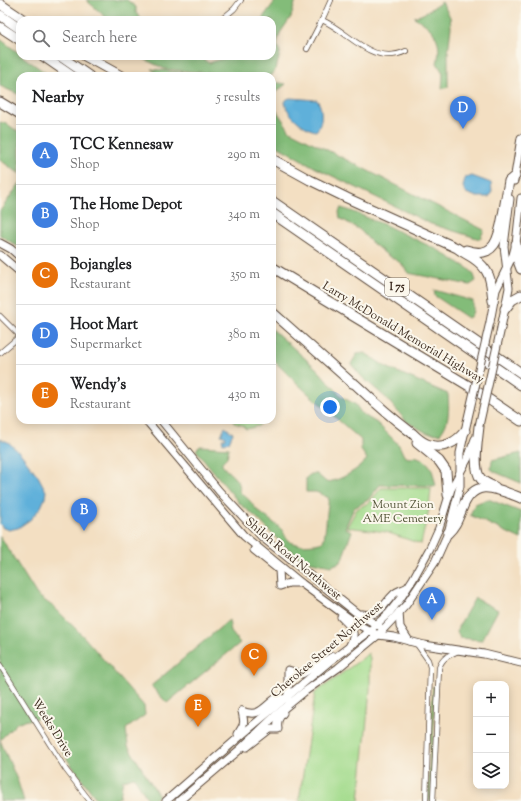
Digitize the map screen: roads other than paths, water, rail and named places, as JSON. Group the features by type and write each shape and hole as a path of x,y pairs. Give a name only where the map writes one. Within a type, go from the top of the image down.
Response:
{"highway":[{"path":"0,4 18,16"},
{"path":"0,15 16,26"},
{"path":"0,26 16,37"},
{"path":"49,60 66,72"},
{"path":"66,60 83,72"},
{"path":"92,60 114,72"},
{"path":"0,102 16,112"},
{"path":"276,161 347,198 457,248 476,260 486,269 490,280 493,301"},
{"path":"457,248 479,253 488,251 495,244 501,230 509,181 515,176"},
{"name":"I 75","path":"276,205 521,373"},
{"path":"276,216 521,385"},
{"path":"516,244 518,261 521,269"},
{"name":"Larry McDonald Memorial Highway","path":"276,269 469,386 521,421"},
{"path":"505,309 512,300 521,295"},
{"path":"276,316 352,383 426,444 437,446 447,445 460,438 465,431"},
{"path":"352,383 352,388 439,461 446,471 448,495"},
{"path":"479,426 476,461 477,473 480,478 500,490 521,498"},
{"path":"448,533 456,524 463,505 472,492 481,487 500,490"}],"main road":[{"path":"460,472 470,454 479,426 505,309 509,285 504,246 508,211 521,138"},
{"path":"460,472 460,453 490,322 493,301 499,282 513,255 516,244 521,198"},
{"path":"0,243 16,253"},
{"path":"0,255 16,269"},
{"name":"Shiloh Road Northwest","path":"149,424 244,536 301,583 357,624 378,635 487,655 521,663"},
{"name":"Shiloh Road Northwest","path":"165,424 219,491 262,537 358,614 384,629 394,637"},
{"name":"Cherokee Street Northwest","path":"179,801 238,751 290,698 389,613 400,599 425,557 435,537 448,495 460,472"},
{"name":"Cherokee Street Northwest","path":"166,801 260,719 338,668 378,635 406,605 435,562 448,533 460,486 460,472"},
{"path":"251,541 252,548 279,570 280,586 289,583 301,583"},
{"path":"358,614 368,615 377,613 396,592 406,588"},
{"path":"332,606 335,613 352,628 354,637 349,647"},
{"path":"399,612 400,627 413,642"},
{"path":"238,751 243,751 270,729 278,729 277,723 279,717 290,698 288,670 302,674 330,656 339,655"},
{"path":"238,739 238,733 243,728 244,722 242,711 248,713 258,713 276,698 290,698"}],"street":[{"path":"226,16 241,0"},
{"path":"307,49 331,0"},
{"path":"322,20 340,29 369,51 393,55 406,51"},
{"path":"0,316 16,332"},
{"path":"0,354 16,340"},
{"path":"153,429 159,424"},
{"path":"413,642 428,660 430,667 426,801"},
{"path":"433,801 439,668 440,663 445,657 458,650"},
{"name":"Weeks Drive","path":"0,665 66,770 90,801"}],"water":[{"path":"290,98 317,100 321,111 321,120 316,131 311,130 301,124 292,116 286,107 285,102"},
{"path":"472,176 491,183 492,191 489,197 477,197 466,193 463,187 465,178"},
{"path":"225,427 233,433 229,442 223,443 222,439 225,439 226,437 221,435"},
{"path":"0,439 8,442 21,454 38,476 46,491 41,507 31,519 18,528 9,530 3,528 0,524"}],"place":[{"name":"Hoot Mart","path":"463,129"},
{"name":"The Home Depot","path":"84,531"},
{"name":"TCC Kennesaw","path":"432,620"},
{"name":"Bojangles","path":"254,676"},
{"name":"Wendy's","path":"198,727"}],"park label":[{"name":"Mount Zion AME Cemetery","path":"403,512"}]}
